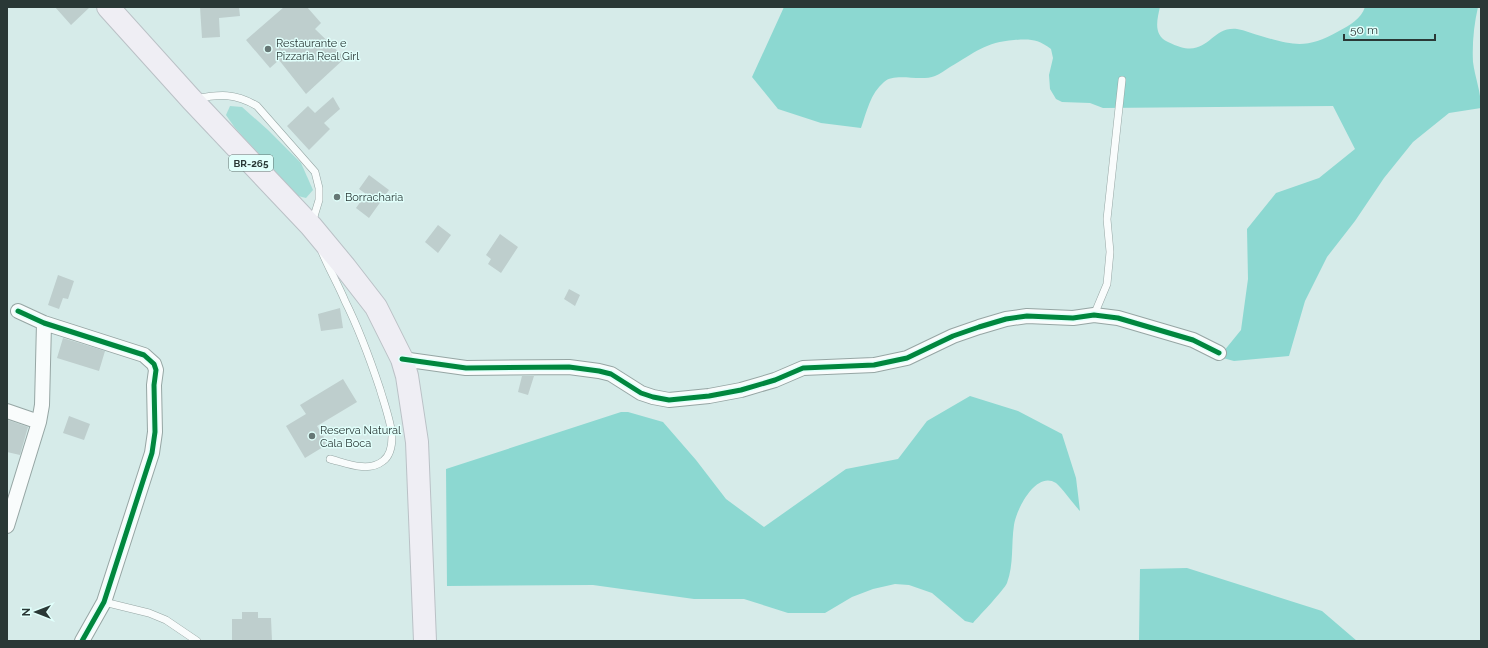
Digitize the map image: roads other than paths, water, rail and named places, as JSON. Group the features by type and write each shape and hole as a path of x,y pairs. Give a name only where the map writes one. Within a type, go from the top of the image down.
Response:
{"highway":[{"name":"BR-265","path":"120,18 191,100 311,226 345,267 376,307 402,359 407,376 417,442 425,641"}],"street":[{"path":"18,311 44,323 144,355 154,364 156,370 154,385 154,432 152,453 104,602 82,641"},
{"path":"402,359 466,368 569,368 599,371 611,374 641,393 669,400 709,396 741,390 775,380 803,368 874,365 906,358 953,336 1006,319 1027,316 1073,318 1094,315 1118,318 1193,340 1219,353"},
{"path":"7,526 39,422 42,405 44,323"},
{"path":"7,411 39,422"}],"lane":[{"path":"1094,315 1107,284 1110,252 1107,219 1122,80"},
{"path":"191,100 226,95 246,100 257,106 315,172 319,188 319,200 311,226 329,269 346,301 373,369 384,401 392,434 392,444 389,454 383,461 375,465 366,467 330,459"},
{"path":"104,602 150,613 166,620 197,641"}],"place":[{"name":"Restaurante e Pizzaria Real Girl","path":"268,49"},
{"name":"Borracharia","path":"337,197"},
{"name":"Reserva Natural Cala Boca","path":"312,436"}]}
